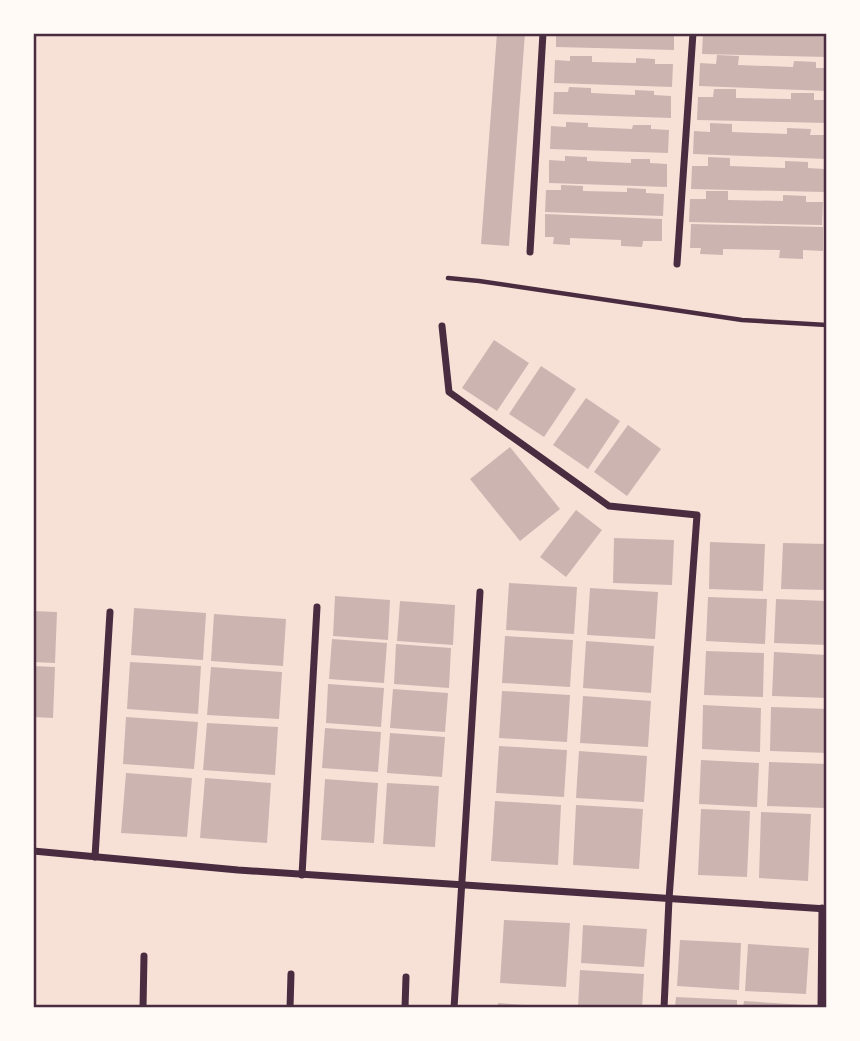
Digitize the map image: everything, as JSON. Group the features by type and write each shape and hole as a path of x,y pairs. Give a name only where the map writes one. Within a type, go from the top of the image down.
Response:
{"street":[{"path":"530,252 543,33"},
{"path":"677,264 692,33"},
{"path":"442,326 449,392 608,506 696,515 664,1008"},
{"path":"454,1008 480,592"},
{"path":"302,875 317,607"},
{"path":"95,857 110,611"},
{"path":"33,851 302,875 824,908 821,1008"},
{"path":"143,1008 144,956"},
{"path":"290,1008 291,974"},
{"path":"405,1008 406,977"}],"path":[{"path":"448,278 742,320 827,325"}],"building":[{"path":"497,33 525,33 509,246 481,244"},
{"path":"556,33 674,33 674,50 556,47"},
{"path":"703,33 827,34 827,57 702,54"},
{"path":"717,55 739,56 738,65 793,67 794,61 816,62 816,68 827,68 827,91 699,86 700,63 716,64"},
{"path":"570,56 592,56 592,62 636,63 636,58 655,59 655,64 673,64 672,87 554,83 555,60 570,61"},
{"path":"569,87 591,88 591,93 635,95 635,90 654,91 654,95 671,96 671,118 553,114 554,92 568,92"},
{"path":"714,89 736,89 736,98 791,99 791,93 814,93 814,100 827,100 827,123 697,120 698,97 713,97"},
{"path":"566,122 588,123 588,127 632,129 633,125 651,125 651,129 669,130 668,153 550,149 551,126 566,127"},
{"path":"710,123 732,124 732,132 787,134 787,128 811,129 810,135 827,135 826,159 693,154 694,131 710,132"},
{"path":"565,156 587,157 587,161 631,163 631,159 650,159 650,163 667,164 667,187 549,183 549,160 565,161"},
{"path":"708,157 730,158 730,166 785,168 785,161 808,162 808,168 824,169 824,192 691,189 692,166 708,166"},
{"path":"561,185 583,186 583,191 627,192 627,188 664,194 663,216 545,212 546,190 561,190"},
{"path":"706,191 728,191 728,200 783,201 783,195 806,196 806,202 823,202 822,225 689,222 690,199 706,199"},
{"path":"545,214 662,219 662,241 643,241 642,247 621,246 621,240 570,238 570,245 553,244 554,237 545,237"},
{"path":"691,224 823,227 823,251 803,250 803,259 779,258 780,250 723,249 723,255 700,254 701,248 690,248"},
{"path":"494,340 529,363 497,411 462,388"},
{"path":"541,366 576,389 544,437 509,414"},
{"path":"586,398 620,421 588,469 553,445"},
{"path":"628,425 661,449 627,496 594,472"},
{"path":"510,447 560,509 520,541 470,479"},
{"path":"576,510 602,530 566,577 540,557"},
{"path":"614,538 674,540 672,585 613,583"},
{"path":"710,542 765,544 763,591 709,589"},
{"path":"783,543 827,544 827,590 781,589"},
{"path":"509,583 577,587 574,634 506,630"},
{"path":"590,588 658,592 655,639 587,635"},
{"path":"335,596 390,600 388,640 333,636"},
{"path":"708,597 767,599 765,644 706,641"},
{"path":"776,599 827,601 827,645 774,643"},
{"path":"400,601 455,605 453,645 397,641"},
{"path":"134,608 206,613 203,660 131,655"},
{"path":"33,611 57,612 55,663 33,662"},
{"path":"214,614 286,619 283,666 211,661"},
{"path":"505,636 573,640 570,687 502,683"},
{"path":"332,639 387,643 384,683 329,679"},
{"path":"586,641 654,646 651,693 583,688"},
{"path":"396,644 451,648 449,688 394,684"},
{"path":"706,651 764,653 763,697 704,695"},
{"path":"774,652 827,655 827,698 772,696"},
{"path":"130,662 201,666 198,714 127,709"},
{"path":"33,666 55,667 53,718 33,717"},
{"path":"211,667 282,672 279,719 207,715"},
{"path":"328,684 384,688 381,727 326,723"},
{"path":"393,689 448,693 445,732 390,728"},
{"path":"502,691 570,695 567,742 499,738"},
{"path":"583,696 651,701 648,747 580,743"},
{"path":"703,705 761,708 760,752 702,749"},
{"path":"771,707 827,709 827,753 770,751"},
{"path":"126,717 198,722 194,769 123,764"},
{"path":"207,723 278,727 275,775 203,770"},
{"path":"325,728 381,732 378,772 322,768"},
{"path":"390,733 445,737 442,777 387,773"},
{"path":"499,746 567,750 564,797 496,793"},
{"path":"579,751 647,756 644,802 576,798"},
{"path":"701,760 759,763 757,807 699,804"},
{"path":"769,762 827,764 825,808 767,806"},
{"path":"126,773 192,778 187,837 121,833"},
{"path":"205,778 271,783 267,843 200,838"},
{"path":"325,779 378,783 374,843 321,840"},
{"path":"387,783 439,786 435,847 383,844"},
{"path":"495,801 561,805 558,865 491,861"},
{"path":"576,805 643,809 639,869 573,865"},
{"path":"701,809 750,811 747,877 698,875"},
{"path":"761,812 811,814 808,881 759,878"},
{"path":"504,920 570,923 566,987 500,983"},
{"path":"583,925 647,929 644,967 581,963"},
{"path":"680,940 741,943 739,990 677,986"},
{"path":"748,944 809,948 806,994 745,991"},
{"path":"580,970 644,974 642,1008 578,1008"},
{"path":"676,997 737,1000 737,1008 675,1008"},
{"path":"744,1001 805,1005 804,1008 743,1008"},
{"path":"498,1003 538,1006 538,1008 498,1008"}]}
